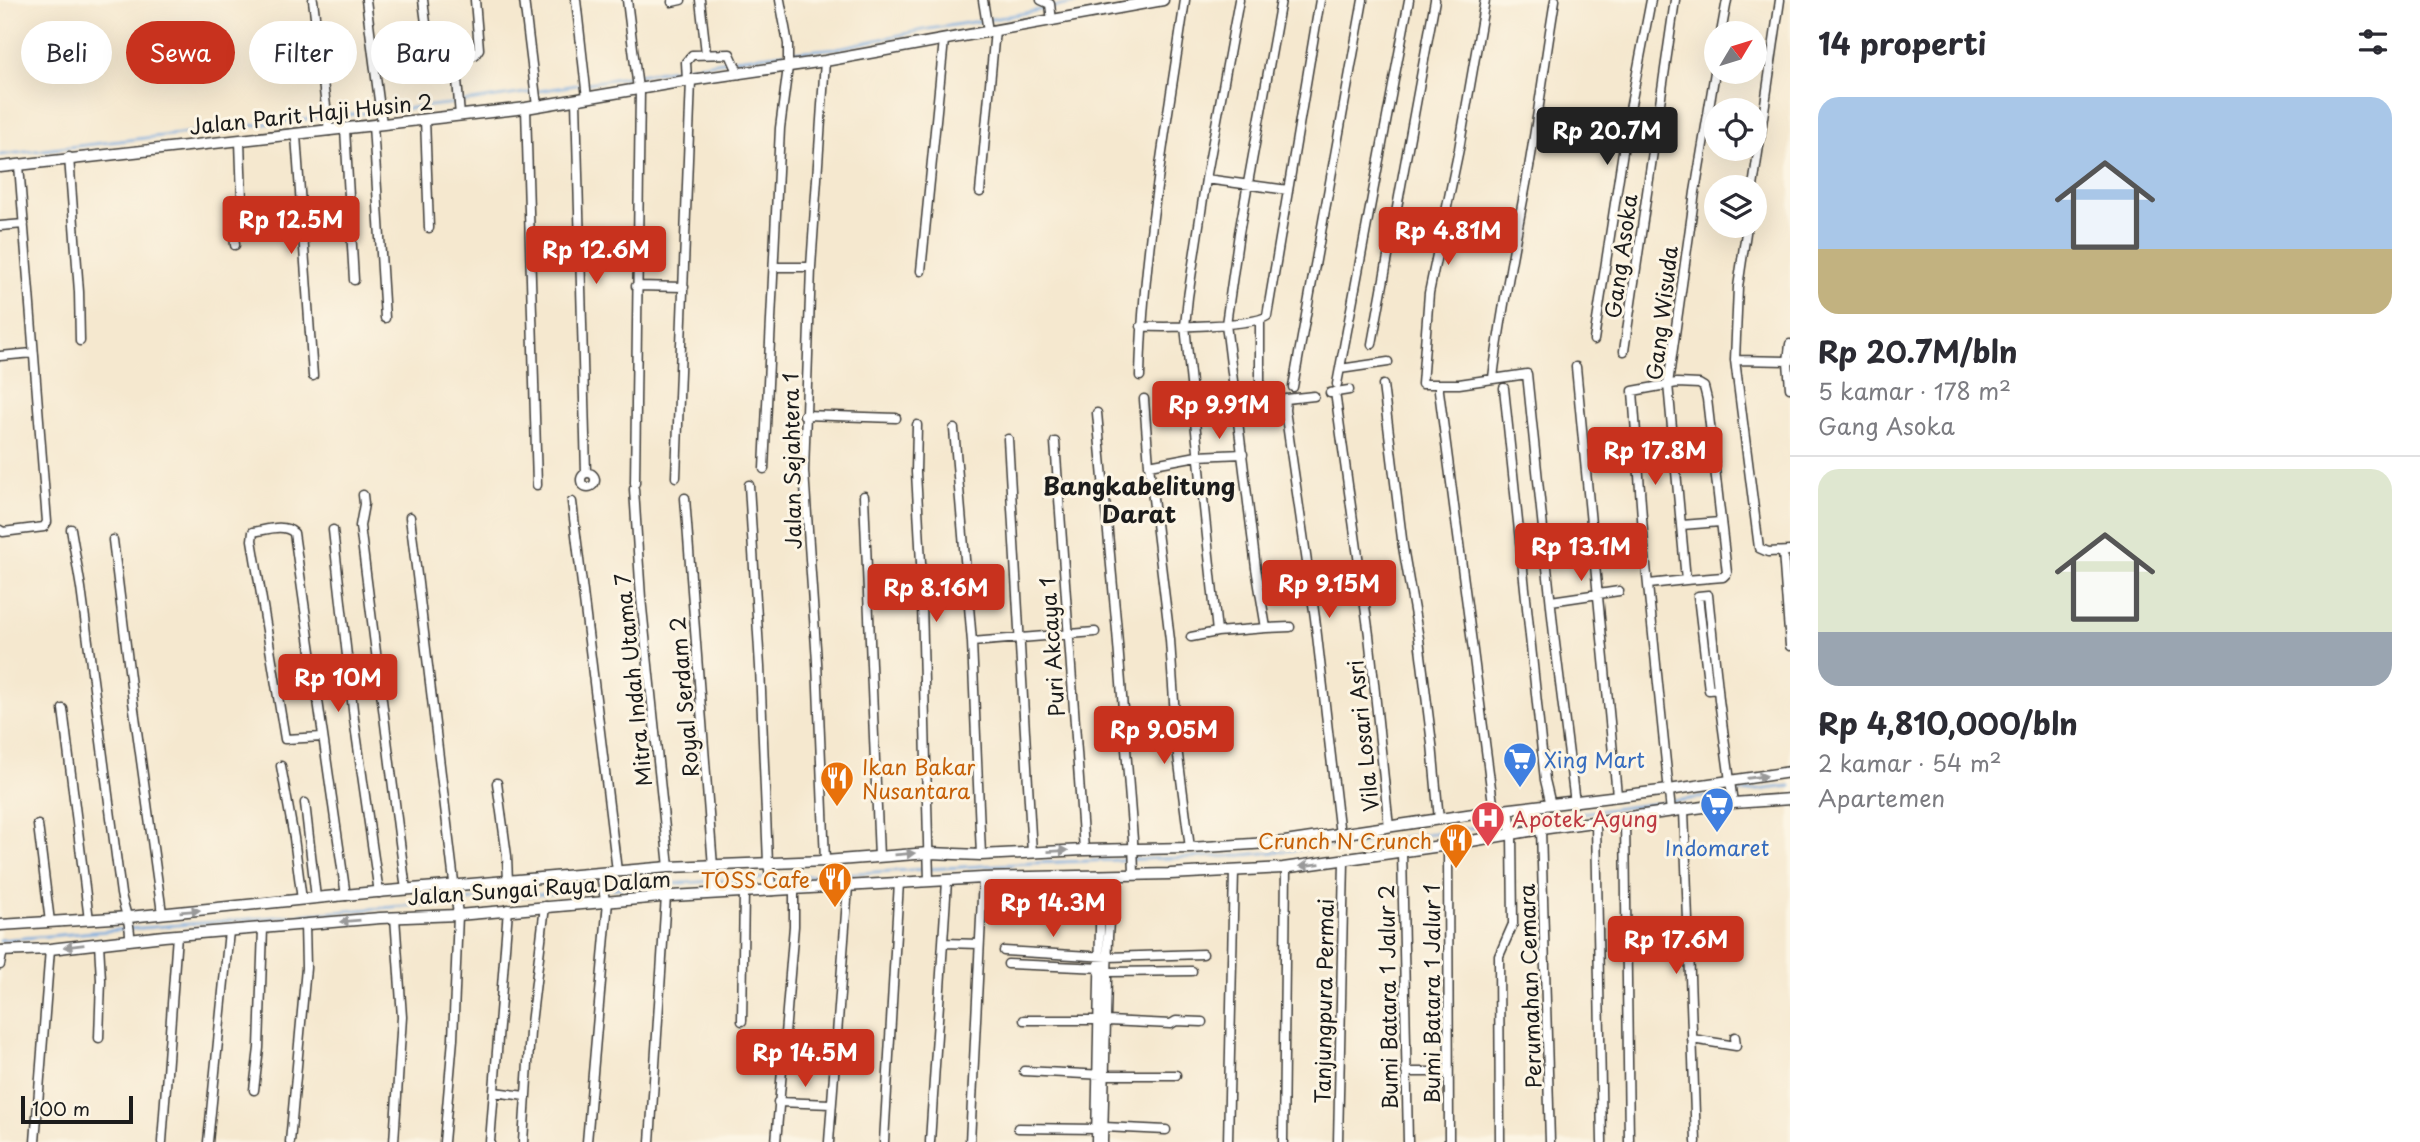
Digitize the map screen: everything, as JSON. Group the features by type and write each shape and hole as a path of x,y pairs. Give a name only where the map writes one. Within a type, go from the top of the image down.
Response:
{"street":[{"path":"313,0 328,122"},
{"path":"366,0 379,118 384,318"},
{"path":"423,0 426,21"},
{"path":"475,0 475,55"},
{"path":"524,0 531,107 537,485"},
{"path":"576,0 584,93 586,473"},
{"name":"Mitra Indah Utama 7","path":"627,0 638,86 634,486 641,598 669,867"},
{"path":"700,0 706,53"},
{"path":"764,469 780,128 788,62 788,44 780,0"},
{"path":"980,192 990,29 983,0"},
{"path":"1041,0 1050,4 1051,19"},
{"path":"1140,376 1141,326 1156,192 1185,0"},
{"path":"1217,632 1185,326 1206,179 1239,0"},
{"path":"1266,628 1226,324 1281,0"},
{"path":"1141,326 1226,324 1260,320 1267,316 1320,0"},
{"path":"1293,387 1363,0"},
{"path":"1349,390 1334,390 1409,0"},
{"path":"1372,344 1435,0"},
{"path":"1485,0 1459,149 1429,293 1422,384 1459,384 1527,374 1554,635 1575,803"},
{"path":"1493,378 1555,0"},
{"path":"1594,340 1627,125 1651,0"},
{"name":"Gang Asoka","path":"1624,351 1675,0"},
{"path":"1723,21 1727,0"},
{"path":"1755,175 1780,0"},
{"name":"Jalan Parit Haji Husin 2","path":"0,167 69,157 296,135 328,122 345,129 379,118 425,119 531,107 584,93 788,62 825,61 944,40 1051,19 1088,6 1155,1"},
{"path":"921,271 944,40"},
{"path":"676,477 684,287 688,78 686,62 692,55 731,55 737,69"},
{"name":"Jalan Sejahtera 1","path":"825,61 804,415 804,471 817,662 825,861"},
{"path":"457,84 460,113"},
{"name":"Gang Wisuda","path":"1686,580 1668,384 1713,84"},
{"path":"425,119 429,228"},
{"path":"345,129 354,280"},
{"path":"296,135 313,376"},
{"path":"235,245 232,214 242,199 240,141"},
{"path":"69,157 80,341"},
{"path":"0,531 44,527 47,523 19,165"},
{"path":"1206,179 1288,190"},
{"path":"1473,216 1517,228"},
{"path":"0,226 24,224"},
{"path":"1746,238 1738,287 1735,360 1758,546 1760,551 1786,552 1790,646"},
{"path":"774,267 811,267"},
{"path":"636,286 684,287"},
{"path":"1260,320 1260,397"},
{"path":"1790,344 1790,388"},
{"path":"0,356 33,353"},
{"path":"1735,360 1789,361"},
{"path":"1340,369 1388,362"},
{"path":"1576,367 1617,795"},
{"path":"1649,584 1726,576 1704,387 1688,382 1633,391 1649,584 1671,811"},
{"path":"1383,386 1403,547 1419,639 1438,820"},
{"path":"1504,387 1545,780 1551,804"},
{"name":"Vila Losari Asri","path":"1334,390 1369,635 1389,827"},
{"path":"1439,391 1494,811"},
{"path":"1314,396 1286,399 1285,410 1315,618 1340,835"},
{"path":"1144,399 1149,465 1171,640 1177,748 1190,848"},
{"path":"1193,411 1237,406"},
{"path":"1097,413 1117,631 1133,872"},
{"path":"804,415 896,418"},
{"path":"917,425 916,472 929,878"},
{"path":"954,429 972,642 981,855"},
{"path":"1009,439 1018,639 1032,853"},
{"name":"Puri Akcaya 1","path":"1055,442 1083,850"},
{"path":"1149,465 1197,457 1243,454"},
{"path":"749,485 771,889"},
{"path":"363,495 360,527 406,890"},
{"path":"864,496 879,857"},
{"name":"Royal Serdam 2","path":"685,498 715,890"},
{"path":"572,502 617,871"},
{"path":"410,517 457,911 453,1039 444,1142"},
{"path":"1682,525 1720,522"},
{"path":"323,737 285,739 252,540 253,532 283,527 292,530 323,737 346,896"},
{"path":"71,529 121,894 123,907 130,919 130,937"},
{"path":"333,530 354,719 379,893"},
{"path":"113,540 162,913"},
{"path":"1552,601 1619,591"},
{"path":"1718,689 1709,690 1699,596 1708,595 1732,800"},
{"path":"1191,637 1217,632 1290,627"},
{"path":"972,642 1095,632"},
{"path":"63,709 89,920"},
{"path":"281,766 302,900"},
{"path":"0,922 130,919 162,913 316,898 602,877 617,871 669,867 714,865 769,868 879,857 1190,848 1285,842 1494,811 1509,814 1551,804 1575,803 1790,772"},
{"path":"496,783 507,856 508,882"},
{"name":"Jalan Sungai Raya Dalam","path":"1,951 50,949 130,937 508,909 606,899 666,897 715,890 794,890 929,878 947,881 1286,868 1448,845 1512,832 1625,819 1732,800 1790,799"},
{"path":"305,803 316,898"},
{"path":"1529,810 1535,829"},
{"path":"1684,810 1696,1142"},
{"path":"1500,1142 1499,956 1513,924 1512,832 1509,814"},
{"path":"1625,819 1629,1142"},
{"path":"1596,823 1602,1142"},
{"path":"38,825 50,922"},
{"name":"Perumahan Cemara","path":"1535,829 1550,1142"},
{"name":"Bumi Batara 1 Jalur 1","path":"1448,845 1449,1142"},
{"name":"Bumi Batara 1 Jalur 2","path":"1402,852 1408,1142"},
{"name":"Tanjungpura Permai","path":"1338,1142 1344,861"},
{"path":"1283,1142 1286,868"},
{"path":"1228,1142 1234,871"},
{"path":"1103,1142 1100,1128 1107,875"},
{"path":"587,1142 606,899 602,877"},
{"path":"970,1142 983,878"},
{"path":"930,1142 947,881"},
{"path":"884,1142 899,882"},
{"path":"829,1142 848,886"},
{"path":"776,1142 794,926 794,890"},
{"path":"742,1021 744,892"},
{"path":"650,1142 666,897"},
{"path":"523,1142 530,1032 545,906"},
{"path":"491,1142 508,909"},
{"path":"394,1142 402,1017 395,917"},
{"path":"290,1142 305,979 305,924"},
{"path":"254,1090 259,1048 263,928"},
{"path":"208,1142 229,931"},
{"path":"162,1142 177,935"},
{"path":"99,943 99,1038"},
{"path":"944,943 979,944"},
{"path":"35,1142 50,949"},
{"path":"0,965 1,951"},
{"path":"1004,951 1104,957 1203,954"},
{"path":"1008,964 1192,971"},
{"path":"1024,1020 1171,1024 1177,1021 1202,1022"},
{"path":"1692,1039 1736,1046"},
{"path":"1024,1071 1176,1075"},
{"path":"1406,1072 1448,1072"},
{"path":"494,1092 525,1096"},
{"path":"779,1102 831,1104"},
{"path":"1018,1128 1166,1130"},
{"path":"1096,1142 1100,1128"}],"waterway":[{"path":"791,52 838,48 1091,0"},
{"path":"735,59 784,53"},
{"path":"539,91 729,60"},
{"path":"462,102 532,92"},
{"path":"330,117 456,103"},
{"path":"0,155 324,117"},
{"path":"1512,822 1790,786"},
{"path":"0,940 664,884 1032,863 1232,856 1349,845 1506,823"}],"place":[{"name":"Xing Mart","path":"1520,789"},
{"name":"Ikan Bakar Nusantara","path":"837,808"},
{"name":"Indomaret","path":"1717,834"},
{"name":"Apotek Agung","path":"1488,848"},
{"name":"Crunch N Crunch","path":"1456,870"},
{"name":"TOSS Cafe","path":"835,909"}],"district":[{"name":"Bangkabelitung Darat","path":"1139,499"}]}
